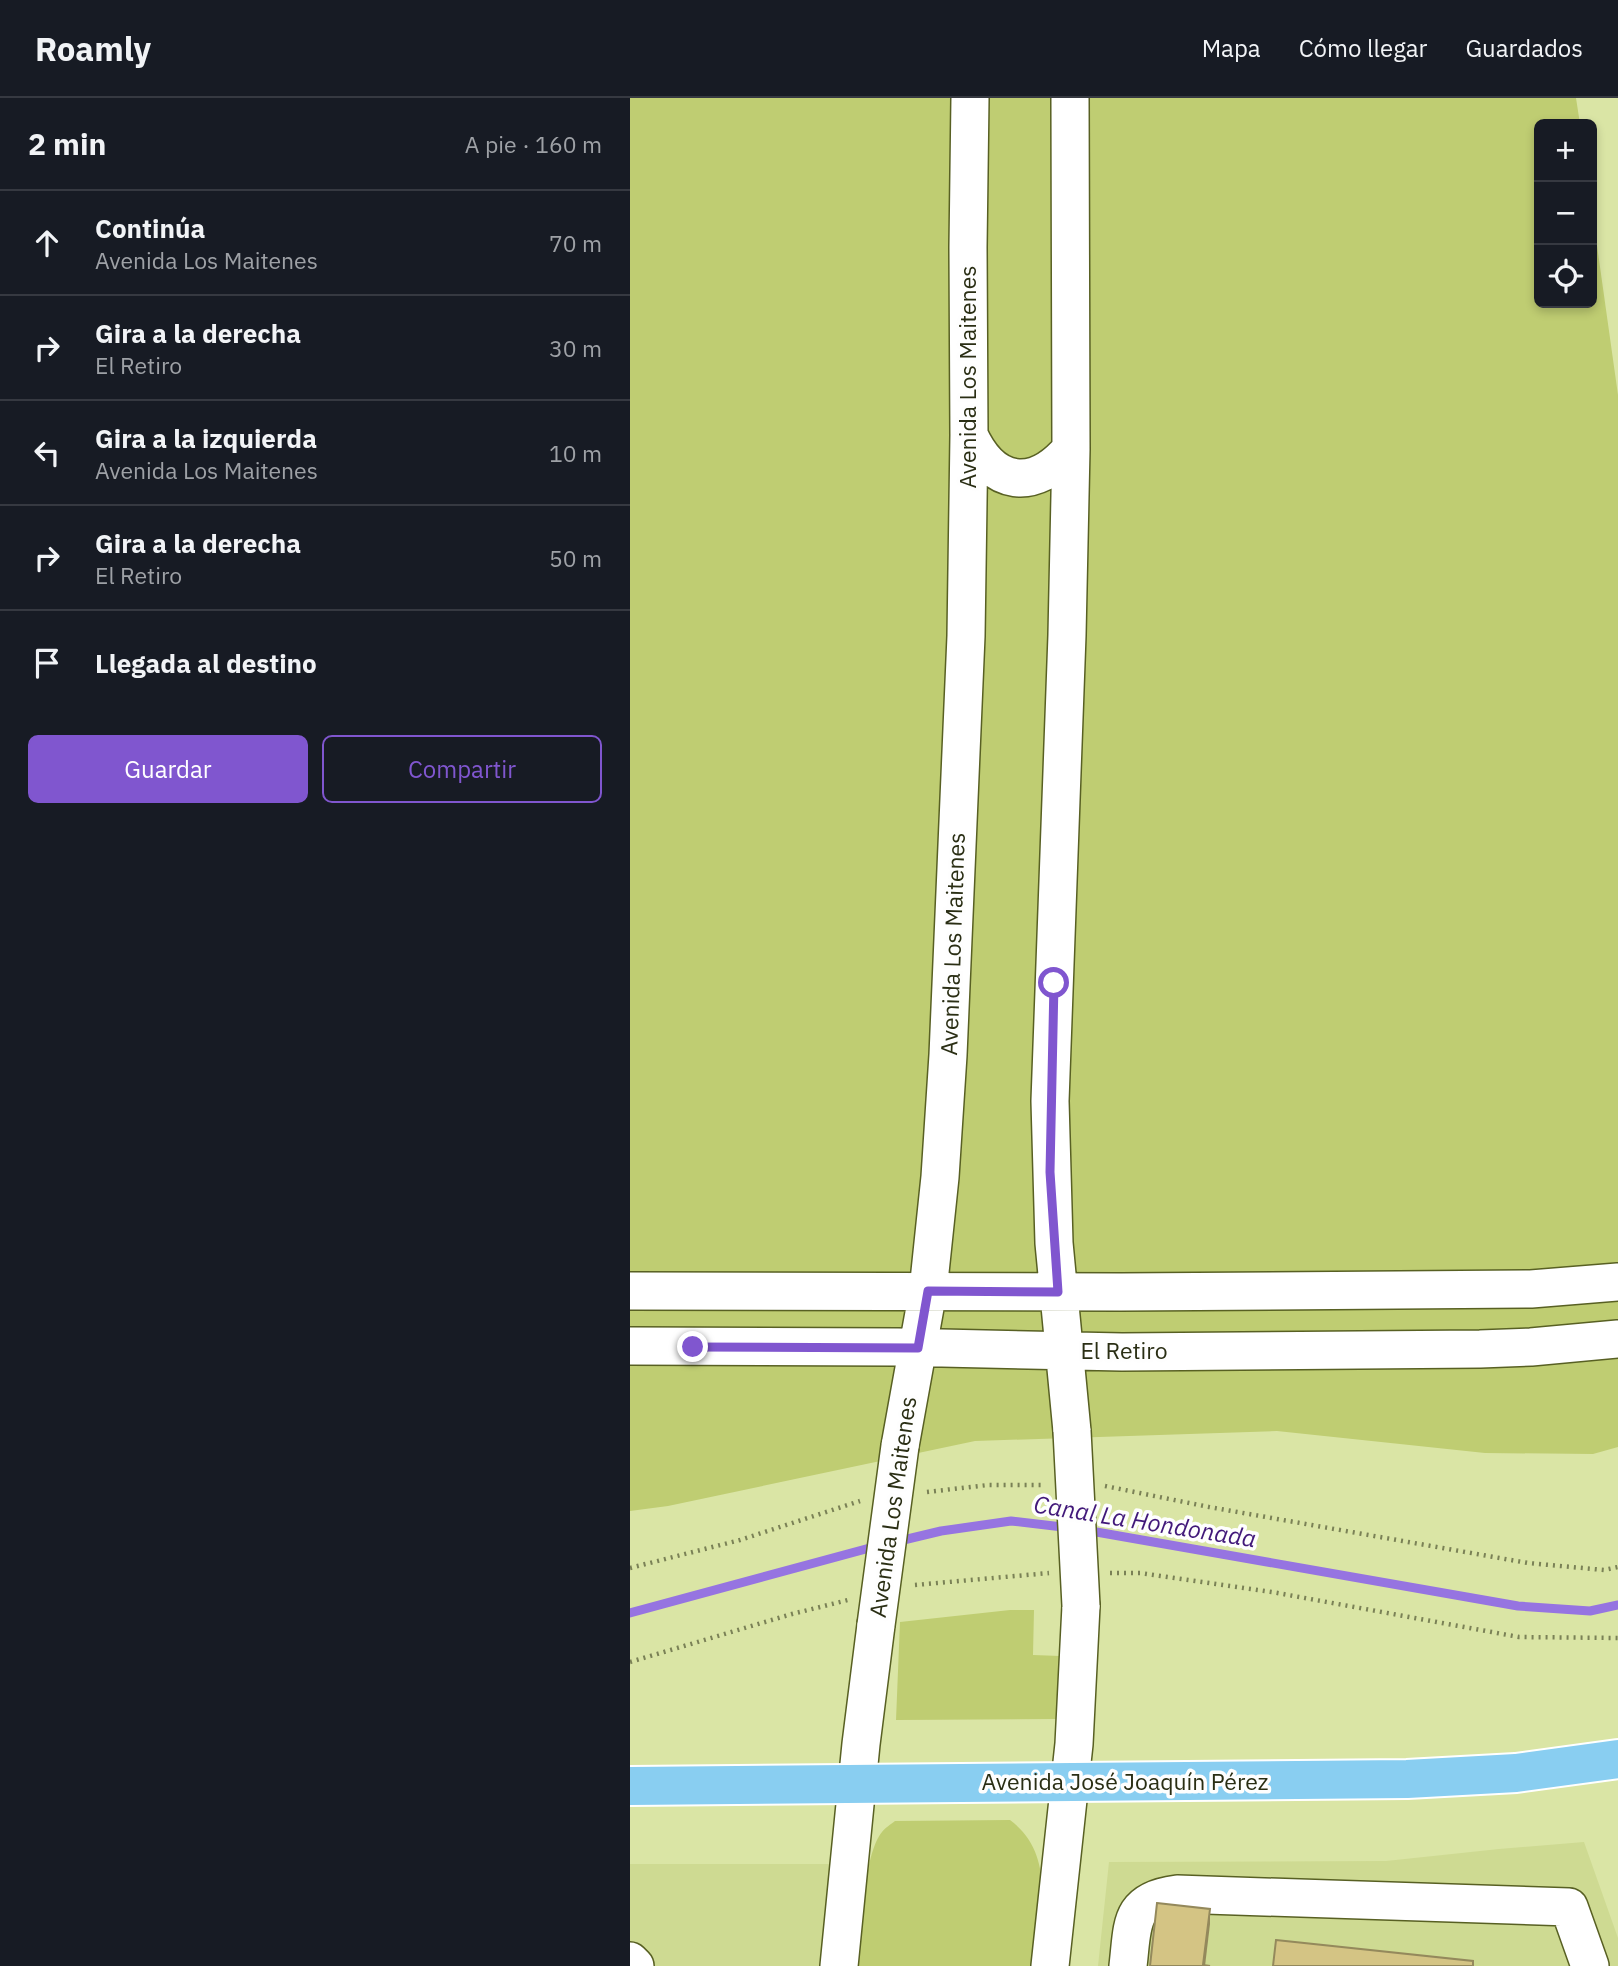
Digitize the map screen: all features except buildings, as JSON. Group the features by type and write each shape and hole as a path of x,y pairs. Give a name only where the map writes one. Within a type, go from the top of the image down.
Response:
{"main road":[{"name":"Avenida José Joaquín Pérez","path":"630,1786 1292,1781 1461,1777 1563,1768 1618,1759"}],"street":[{"name":"Avenida Los Maitenes","path":"839,1966 857,1784 866,1612 928,1291 940,1177 948,1055 966,636 970,435 970,98"},
{"path":"1050,1966 1070,1783 1081,1606 1072,1431 1058,1292 1050,1172 1050,1089 1067,635 1071,449 1070,98"},
{"path":"970,435 985,461 1016,478 1033,476 1054,467 1071,449"},
{"path":"630,1291 1531,1289 1618,1282"},
{"name":"El Retiro","path":"630,1346 1066,1351 1480,1349 1618,1339"},
{"path":"1128,1966 1133,1919 1139,1909 1150,1901 1177,1894 1569,1907 1590,1966"},
{"path":"630,1961 635,1966"}],"path":[{"path":"924,1493 988,1485 1057,1486"},
{"path":"1098,1486 1112,1486 1209,1507 1528,1563 1605,1570 1618,1567"},
{"path":"630,1568 740,1540 873,1499"},
{"path":"909,1585 1050,1573"},
{"path":"1101,1573 1140,1573 1272,1592 1519,1637 1618,1638"},
{"path":"630,1662 792,1614 866,1612"}],"shaded area":[{"path":"630,98 1576,98 1579,119 1534,119 1534,308 1597,308 1597,246 1618,395 1618,1447 1593,1454 1485,1453 1277,1431 975,1441 668,1506 630,1511"},
{"path":"1010,1610 1034,1610 1033,1655 1060,1656 1056,1719 896,1720 900,1622"},
{"path":"1010,1820 1025,1835 1035,1851 1040,1869 1041,1907 1034,1966 858,1966 867,1876 876,1843 885,1829 895,1821"},
{"path":"1584,1842 1618,1938 1618,1966 1098,1966 1109,1862 1386,1861"},
{"path":"630,1864 833,1864 819,1966 630,1966"}],"waterway":[{"name":"Canal La Hondonada","path":"895,1542 941,1531 1011,1521 1071,1528"},
{"name":"Canal La Hondonada","path":"1085,1530 1518,1606 1590,1611 1618,1605"},
{"name":"Canal La Hondonada","path":"630,1613 877,1546"}],"route":[{"path":"693,1347 918,1348 928,1291 1058,1292 1050,1172 1054,983"}]}
